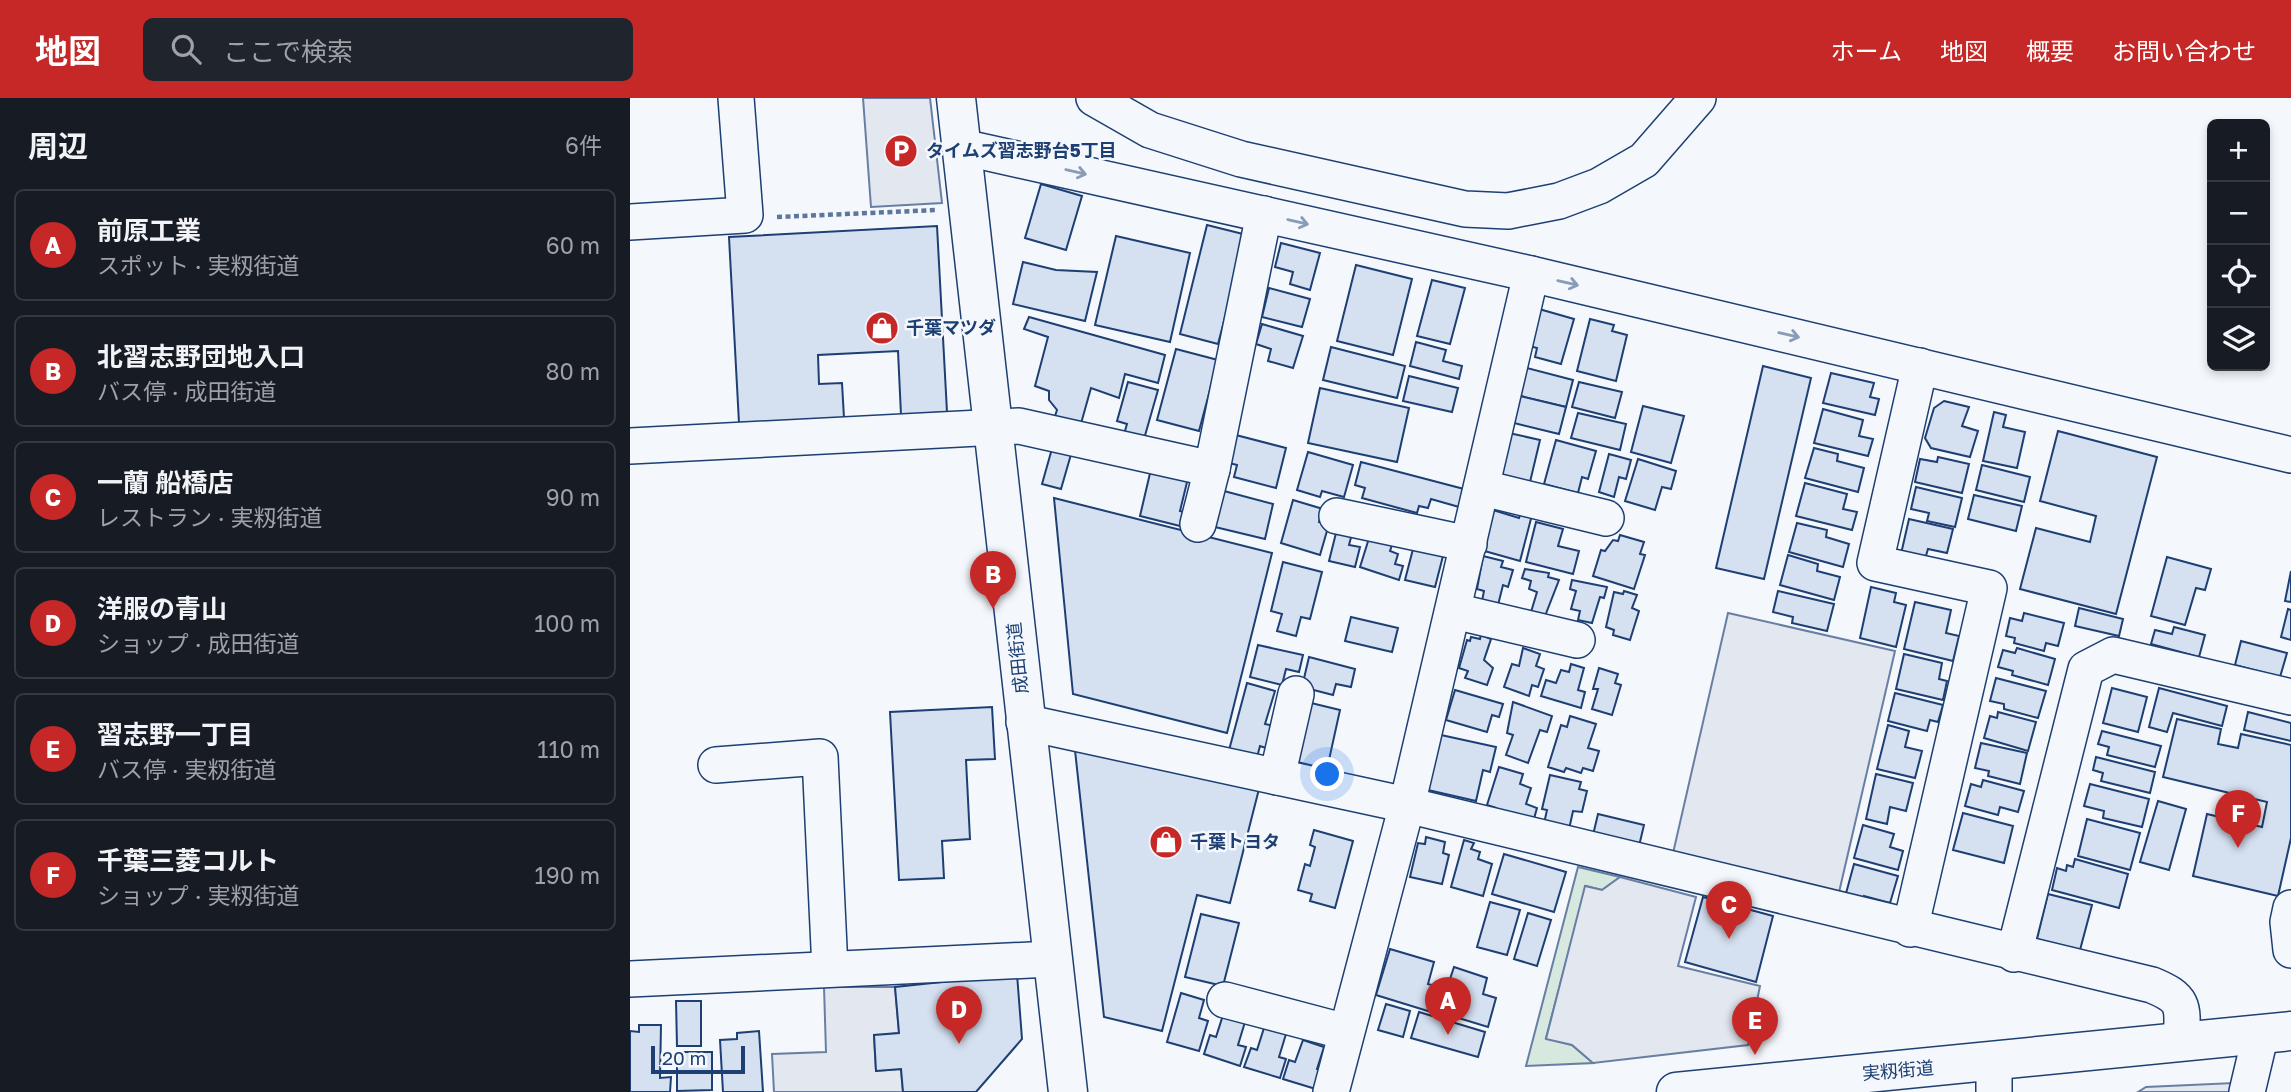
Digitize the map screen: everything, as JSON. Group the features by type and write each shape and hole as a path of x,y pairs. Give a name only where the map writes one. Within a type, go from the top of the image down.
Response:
{"main road":[{"name":"成田街道","path":"956,98 1024,722 1068,1092"},
{"name":"実籾街道","path":"1676,1092 1994,1077 2181,1042 2276,1032"}],"street":[{"path":"630,222 745,215 736,98"},
{"path":"1094,98 1150,130 1241,159 1465,209 1508,211 1559,201 1599,186 1644,160 1698,98"},
{"path":"962,147 1531,274 2291,455"},
{"path":"1198,524 1212,469 1264,214"},
{"path":"1331,1092 1407,805 1531,274"},
{"path":"1910,929 1990,588 1875,563 1920,366"},
{"path":"630,446 1019,426 1212,469"},
{"path":"1482,488 1606,518"},
{"path":"1337,516 1469,544"},
{"path":"1454,611 1577,640"},
{"path":"2014,954 2087,669 2113,655 2291,697"},
{"path":"1277,777 1296,694"},
{"path":"1024,722 1407,805 1910,929 2152,985 2171,993 2183,1010 2181,1042"},
{"path":"716,765 820,757 830,969"},
{"path":"2291,908 2288,922 2291,950"},
{"path":"630,979 1051,959"},
{"path":"1226,1000 1346,1032"},
{"path":"2247,1092 2276,1032"}],"path":[{"path":"745,215 753,218 942,210"}],"shaded area":[{"name":"タイムズ習志野台5丁目","path":"863,98 930,98 942,203 871,207"},
{"path":"1728,613 1895,651 1837,901 1671,862"},
{"path":"1578,867 1620,877 1602,890 1586,886 1546,1038 1572,1045 1593,1063 1526,1066"},
{"path":"1620,877 1696,897 1678,966 1760,986 1748,1045 1593,1063 1572,1045 1546,1039 1585,886 1602,890"},
{"path":"824,987 895,987 899,1033 874,1036 876,1071 901,1069 903,1092 774,1092 772,1054 826,1052"},
{"path":"2234,1083 2232,1092 2138,1092 2146,1087"}],"building":[{"path":"1041,184 1082,196 1066,250 1025,238"},
{"path":"1207,225 1247,235 1218,344 1180,334"},
{"path":"937,226 947,412 901,415 898,351 818,355 819,384 842,383 844,418 739,423 729,237"},
{"path":"1116,236 1190,253 1170,342 1095,325"},
{"path":"1281,243 1320,253 1310,290 1290,284 1293,272 1275,267"},
{"path":"1023,262 1056,270 1097,272 1085,321 1013,304"},
{"path":"1356,265 1412,279 1393,355 1337,341"},
{"path":"1432,280 1465,288 1450,344 1417,336"},
{"path":"1269,288 1310,299 1302,327 1262,317"},
{"path":"1539,309 1574,319 1561,364 1535,357 1537,348 1529,346"},
{"path":"1029,317 1165,355 1158,383 1125,374 1119,398 1091,388 1080,427 1054,419 1057,410 1049,400 1049,391 1035,386 1048,337 1024,329"},
{"path":"1590,319 1614,325 1612,331 1627,335 1616,381 1577,371"},
{"path":"1262,324 1303,336 1293,368 1268,361 1271,349 1256,344"},
{"path":"1416,342 1446,350 1443,361 1462,366 1459,379 1410,366"},
{"path":"1331,347 1405,366 1397,398 1323,380"},
{"path":"1176,349 1218,360 1199,431 1157,420"},
{"path":"1763,366 1811,378 1764,579 1716,568"},
{"path":"1523,367 1573,380 1566,407 1516,395"},
{"path":"1831,373 1874,383 1870,397 1879,399 1875,415 1823,403"},
{"path":"1409,376 1458,388 1452,412 1403,401"},
{"path":"1128,382 1158,390 1144,439 1124,434 1127,424 1117,421"},
{"path":"1579,382 1622,392 1615,418 1572,407"},
{"path":"1320,388 1409,408 1397,462 1308,443"},
{"path":"1516,395 1566,407 1559,434 1510,422"},
{"path":"1944,401 1969,407 1962,426 1978,431 1970,457 1931,448 1925,438 1934,408"},
{"path":"1643,406 1684,416 1671,463 1631,452"},
{"path":"1823,409 1863,420 1859,436 1873,439 1868,456 1814,443"},
{"path":"1994,412 2006,415 2003,427 2025,432 2017,468 1983,461"},
{"path":"1578,413 1626,424 1620,450 1571,438"},
{"path":"2058,431 2157,457 2116,614 2020,589 2036,528 2090,542 2096,516 2040,501"},
{"path":"1509,433 1540,440 1530,482 1499,474"},
{"path":"1232,434 1286,448 1276,488 1234,477 1237,465 1225,462"},
{"path":"1055,438 1074,444 1061,489 1042,484"},
{"path":"1556,440 1596,451 1588,479 1582,477 1578,493 1544,484"},
{"path":"1814,448 1838,454 1837,461 1864,468 1858,492 1805,478"},
{"path":"1308,452 1353,465 1344,497 1322,491 1320,497 1297,490"},
{"path":"1609,454 1631,460 1626,479 1619,477 1614,497 1599,492"},
{"path":"1938,457 1969,464 1962,493 1915,482 1920,459 1937,462"},
{"path":"1638,459 1676,471 1671,489 1662,487 1655,510 1625,501"},
{"path":"1361,462 1464,489 1459,507 1431,499 1428,508 1419,506 1417,513 1362,498 1365,488 1355,485"},
{"path":"1982,465 2030,477 2024,502 1976,490"},
{"path":"1151,469 1188,478 1180,511 1188,513 1184,527 1140,516"},
{"path":"1805,483 1847,494 1843,509 1857,512 1852,530 1796,516"},
{"path":"1916,487 1962,498 1955,527 1927,521 1929,513 1911,509"},
{"path":"1224,491 1273,504 1265,539 1215,527"},
{"path":"1974,495 2022,506 2016,531 1968,519"},
{"path":"1054,498 1272,553 1227,733 1073,694"},
{"path":"1293,500 1323,509 1319,522 1329,524 1320,555 1281,543"},
{"path":"1522,508 1533,511 1520,561 1481,550 1493,510 1519,518"},
{"path":"1909,519 1953,529 1947,553 1928,549 1925,559 1901,554"},
{"path":"1536,522 1563,529 1558,546 1579,551 1573,574 1526,562"},
{"path":"1797,523 1827,530 1826,537 1849,544 1843,567 1789,552"},
{"path":"1338,525 1353,530 1349,545 1360,547 1355,567 1329,561"},
{"path":"1370,535 1393,542 1390,551 1398,554 1395,564 1403,566 1399,580 1360,567"},
{"path":"1620,535 1644,542 1640,554 1645,555 1634,589 1593,576 1601,550 1605,551 1613,540 1618,541"},
{"path":"1413,549 1443,556 1435,587 1405,580"},
{"path":"1788,555 1818,564 1817,571 1840,577 1834,600 1780,585"},
{"path":"1483,556 1503,561 1501,567 1513,570 1508,587 1503,585 1498,605 1482,601 1484,591 1477,589"},
{"path":"2167,557 2211,569 2205,590 2196,588 2185,625 2151,616"},
{"path":"1283,562 1322,572 1310,619 1301,617 1296,636 1277,631 1282,614 1271,611"},
{"path":"1525,569 1549,573 1548,577 1559,580 1545,616 1531,612 1537,592 1529,589 1531,581 1522,578"},
{"path":"2291,571 2291,602 2285,601"},
{"path":"1572,580 1607,587 1604,598 1600,597 1592,623 1578,620 1580,611 1571,609 1576,591 1570,589"},
{"path":"1871,587 1896,593 1894,602 1906,605 1896,647 1860,638"},
{"path":"1624,591 1637,595 1632,608 1639,611 1630,640 1613,635 1614,630 1606,627 1614,592 1623,594"},
{"path":"1778,591 1834,604 1827,631 1792,623 1793,617 1773,612"},
{"path":"1915,602 1951,610 1946,633 1959,636 1953,661 1904,649"},
{"path":"2079,608 2123,619 2119,636 2075,626"},
{"path":"2288,609 2291,610 2291,640 2281,637"},
{"path":"2024,613 2064,623 2058,646 2046,643 2044,651 2014,643 2015,638 2006,636 2010,618 2022,621"},
{"path":"1351,617 1398,628 1392,652 1345,641"},
{"path":"2174,627 2205,635 2199,657 2151,644 2155,630 2172,634"},
{"path":"1481,635 1491,639 1484,660 1493,668 1487,685 1465,678 1468,671 1459,668 1467,640 1470,641 1471,637 1480,639"},
{"path":"2241,641 2287,653 2280,677 2235,665"},
{"path":"1258,645 1303,655 1299,672 1286,669 1282,685 1250,677"},
{"path":"1523,648 1540,654 1536,666 1544,669 1538,687 1532,685 1529,696 1504,687 1512,664 1519,666"},
{"path":"2017,648 2055,659 2048,685 2012,675 2013,671 1998,667 2003,650 2015,653"},
{"path":"1904,654 1942,663 1939,679 1947,681 1943,700 1896,689"},
{"path":"1309,657 1355,669 1351,687 1336,684 1333,695 1302,687"},
{"path":"1571,664 1584,668 1578,690 1585,692 1581,708 1541,696 1546,680 1556,683 1561,670 1569,672"},
{"path":"1599,668 1618,674 1615,683 1621,685 1612,715 1592,709 1598,689 1593,689"},
{"path":"1996,678 2046,691 2038,718 2004,709 2004,704 1990,701"},
{"path":"1247,683 1275,691 1265,724 1275,726 1269,749 1260,746 1256,761 1228,754"},
{"path":"2112,688 2147,697 2138,732 2103,723"},
{"path":"2159,688 2227,706 2222,726 2173,713 2167,732 2149,727"},
{"path":"1455,690 1503,704 1499,717 1492,715 1487,732 1446,720"},
{"path":"1895,693 1943,705 1938,722 1930,720 1927,731 1888,721"},
{"path":"1307,702 1340,710 1327,769 1293,761"},
{"path":"1513,702 1552,716 1547,732 1540,730 1528,763 1506,755 1513,735 1507,733"},
{"path":"992,707 995,759 966,760 970,839 942,841 944,878 899,880 890,712"},
{"path":"1998,712 2036,722 2028,751 1984,738 1990,716 1997,718"},
{"path":"2248,712 2291,723 2291,741 2244,730"},
{"path":"1570,716 1596,724 1588,748 1599,751 1593,771 1583,768 1581,773 1566,768 1564,772 1548,767 1561,725 1567,727"},
{"path":"2177,719 2221,729 2218,744 2238,748 2241,734 2291,745 2291,838 2278,896 2193,876 2207,814 2262,827 2267,802 2163,777"},
{"path":"1888,725 1909,731 1905,747 1922,751 1915,778 1877,769"},
{"path":"2102,731 2161,746 2155,767 2107,755 2109,747 2098,744"},
{"path":"1441,735 1496,747 1490,772 1483,770 1476,801 1428,790"},
{"name":"千葉トヨタ","path":"1074,741 1259,789 1230,903 1197,895 1162,1031 1104,1017"},
{"path":"1981,743 2027,753 2020,784 1988,776 1989,771 1975,768"},
{"path":"2096,757 2155,772 2150,793 2101,781 2103,773 2093,770"},
{"path":"1499,767 1523,774 1520,784 1531,788 1526,804 1537,808 1531,829 1493,817 1496,808 1487,805"},
{"path":"1876,774 1913,783 1906,811 1890,807 1887,824 1866,819"},
{"path":"1550,775 1581,782 1579,789 1587,791 1582,812 1573,811 1568,834 1543,828 1547,810 1542,809"},
{"path":"1983,780 2024,791 2018,812 2000,807 1998,815 1965,806 1971,784 1981,787"},
{"path":"2090,784 2149,799 2142,827 2103,818 2104,811 2084,806"},
{"path":"2158,801 2186,809 2169,870 2140,862"},
{"path":"1963,813 2013,826 2004,863 1953,850"},
{"path":"1598,814 1644,825 1639,846 1593,835"},
{"path":"2087,819 2140,833 2130,870 2078,856"},
{"path":"1863,825 1894,834 1890,847 1903,851 1898,870 1854,858"},
{"path":"1314,830 1353,841 1335,908 1310,901 1312,894 1298,890 1305,864 1310,866 1315,847 1310,845"},
{"path":"1426,837 1445,842 1443,853 1449,855 1442,884 1410,877 1418,843 1425,844"},
{"path":"1464,840 1474,843 1471,849 1480,852 1478,859 1492,864 1483,896 1451,887"},
{"path":"1504,854 1566,872 1554,912 1492,894"},
{"path":"2075,859 2128,874 2119,908 2052,890 2057,868 2066,871 2067,865 2073,867"},
{"path":"1854,864 1898,876 1890,903 1864,896 1863,902 1845,897"},
{"path":"2048,894 2092,905 2080,950 2037,939"},
{"path":"1703,897 1773,916 1756,982 1685,962"},
{"path":"1490,902 1520,910 1507,955 1477,947"},
{"path":"1528,913 1551,920 1537,966 1514,959"},
{"path":"1201,914 1239,923 1223,986 1185,977"},
{"path":"1390,949 1434,962 1428,984 1439,987 1431,1012 1376,995"},
{"path":"1454,967 1487,978 1483,994 1496,998 1488,1027 1439,1012"},
{"path":"1017,974 1022,1039 976,1092 903,1092 901,1069 876,1071 874,1035 899,1033 895,987"},
{"path":"1181,993 1204,1000 1199,1018 1208,1021 1199,1051 1167,1042"},
{"path":"676,1001 701,1001 701,1046 677,1046"},
{"path":"1386,1004 1410,1011 1403,1037 1378,1030"},
{"path":"1419,1012 1485,1032 1478,1057 1411,1038"},
{"path":"1223,1015 1245,1022 1238,1045 1246,1047 1240,1066 1204,1054 1210,1035 1216,1037"},
{"path":"639,1025 661,1025 660,1078 671,1077 670,1092 630,1092 630,1031 639,1032"},
{"path":"1264,1028 1286,1034 1279,1057 1286,1059 1280,1078 1244,1067 1251,1048 1257,1050"},
{"path":"759,1031 763,1092 723,1092 720,1040 737,1039 737,1033"},
{"path":"1303,1040 1324,1047 1317,1069 1325,1071 1319,1090 1283,1079 1289,1060 1295,1062"},
{"path":"677,1052 712,1052 712,1090 677,1091"}],"place":[{"name":"タイムズ習志野台5丁目","path":"901,151"},
{"name":"千葉マツダ","path":"882,328"},
{"name":"北習志野団地入口","path":"993,609"},
{"name":"千葉トヨタ","path":"1166,842"},
{"name":"千葉三菱コルト","path":"2238,848"},
{"name":"一蘭 船橋店","path":"1729,939"},
{"name":"前原工業","path":"1448,1035"},
{"name":"洋服の青山","path":"959,1044"},
{"name":"習志野一丁目","path":"1755,1055"}]}
